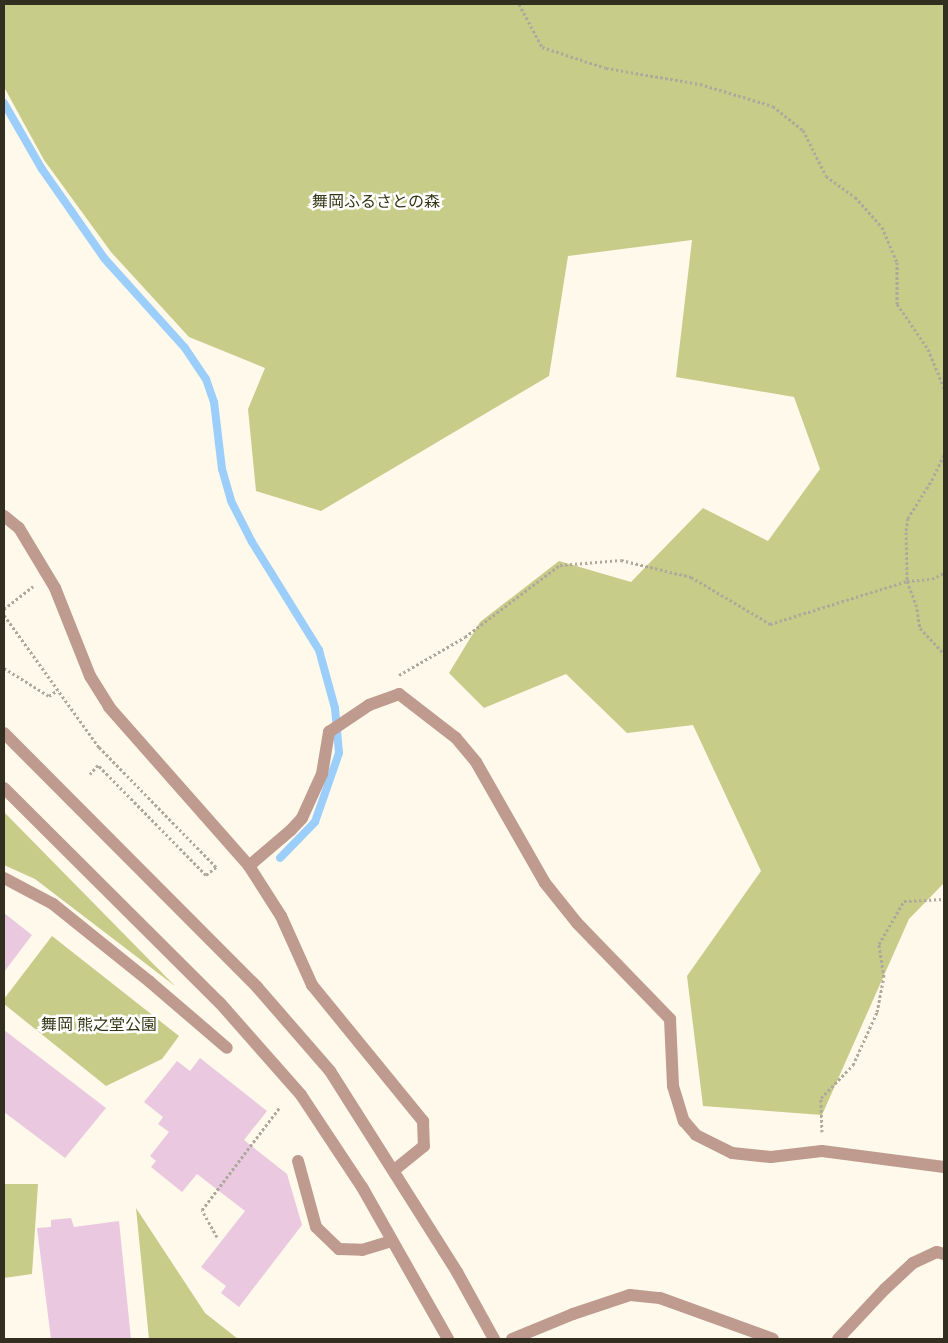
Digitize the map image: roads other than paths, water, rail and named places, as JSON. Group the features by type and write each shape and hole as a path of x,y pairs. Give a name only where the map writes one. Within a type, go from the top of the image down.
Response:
{"street":[{"path":"4,516 19,528 48,575 90,676 110,707 248,866 281,916 312,985 423,1121 424,1146 394,1170"},
{"path":"248,866 291,830 302,818 322,774 329,732 369,705 399,694 456,738 476,762 545,883 577,923 670,1019 673,1086 684,1121 696,1135 732,1153 771,1156 822,1150 944,1167"},
{"path":"4,733 257,987 330,1071 457,1272 494,1339"},
{"path":"4,788 220,1003 301,1096 362,1187 448,1339"},
{"path":"4,878 52,904 150,982 226,1048"},
{"path":"298,1161 316,1227 339,1249 362,1250 392,1242"},
{"path":"838,1339 885,1289 913,1263 937,1252 944,1254"},
{"path":"512,1339 573,1314 630,1294 660,1298 773,1339"}],"waterway":[{"path":"4,103 42,169 104,258 185,348 206,379 214,402 222,469 231,501 252,542 319,650 335,708 339,753 315,822 280,858"}],"park label":[{"name":"舞岡ふるさとの森","path":"376,203"},
{"name":"舞岡 熊之堂公園","path":"99,1026"}]}
